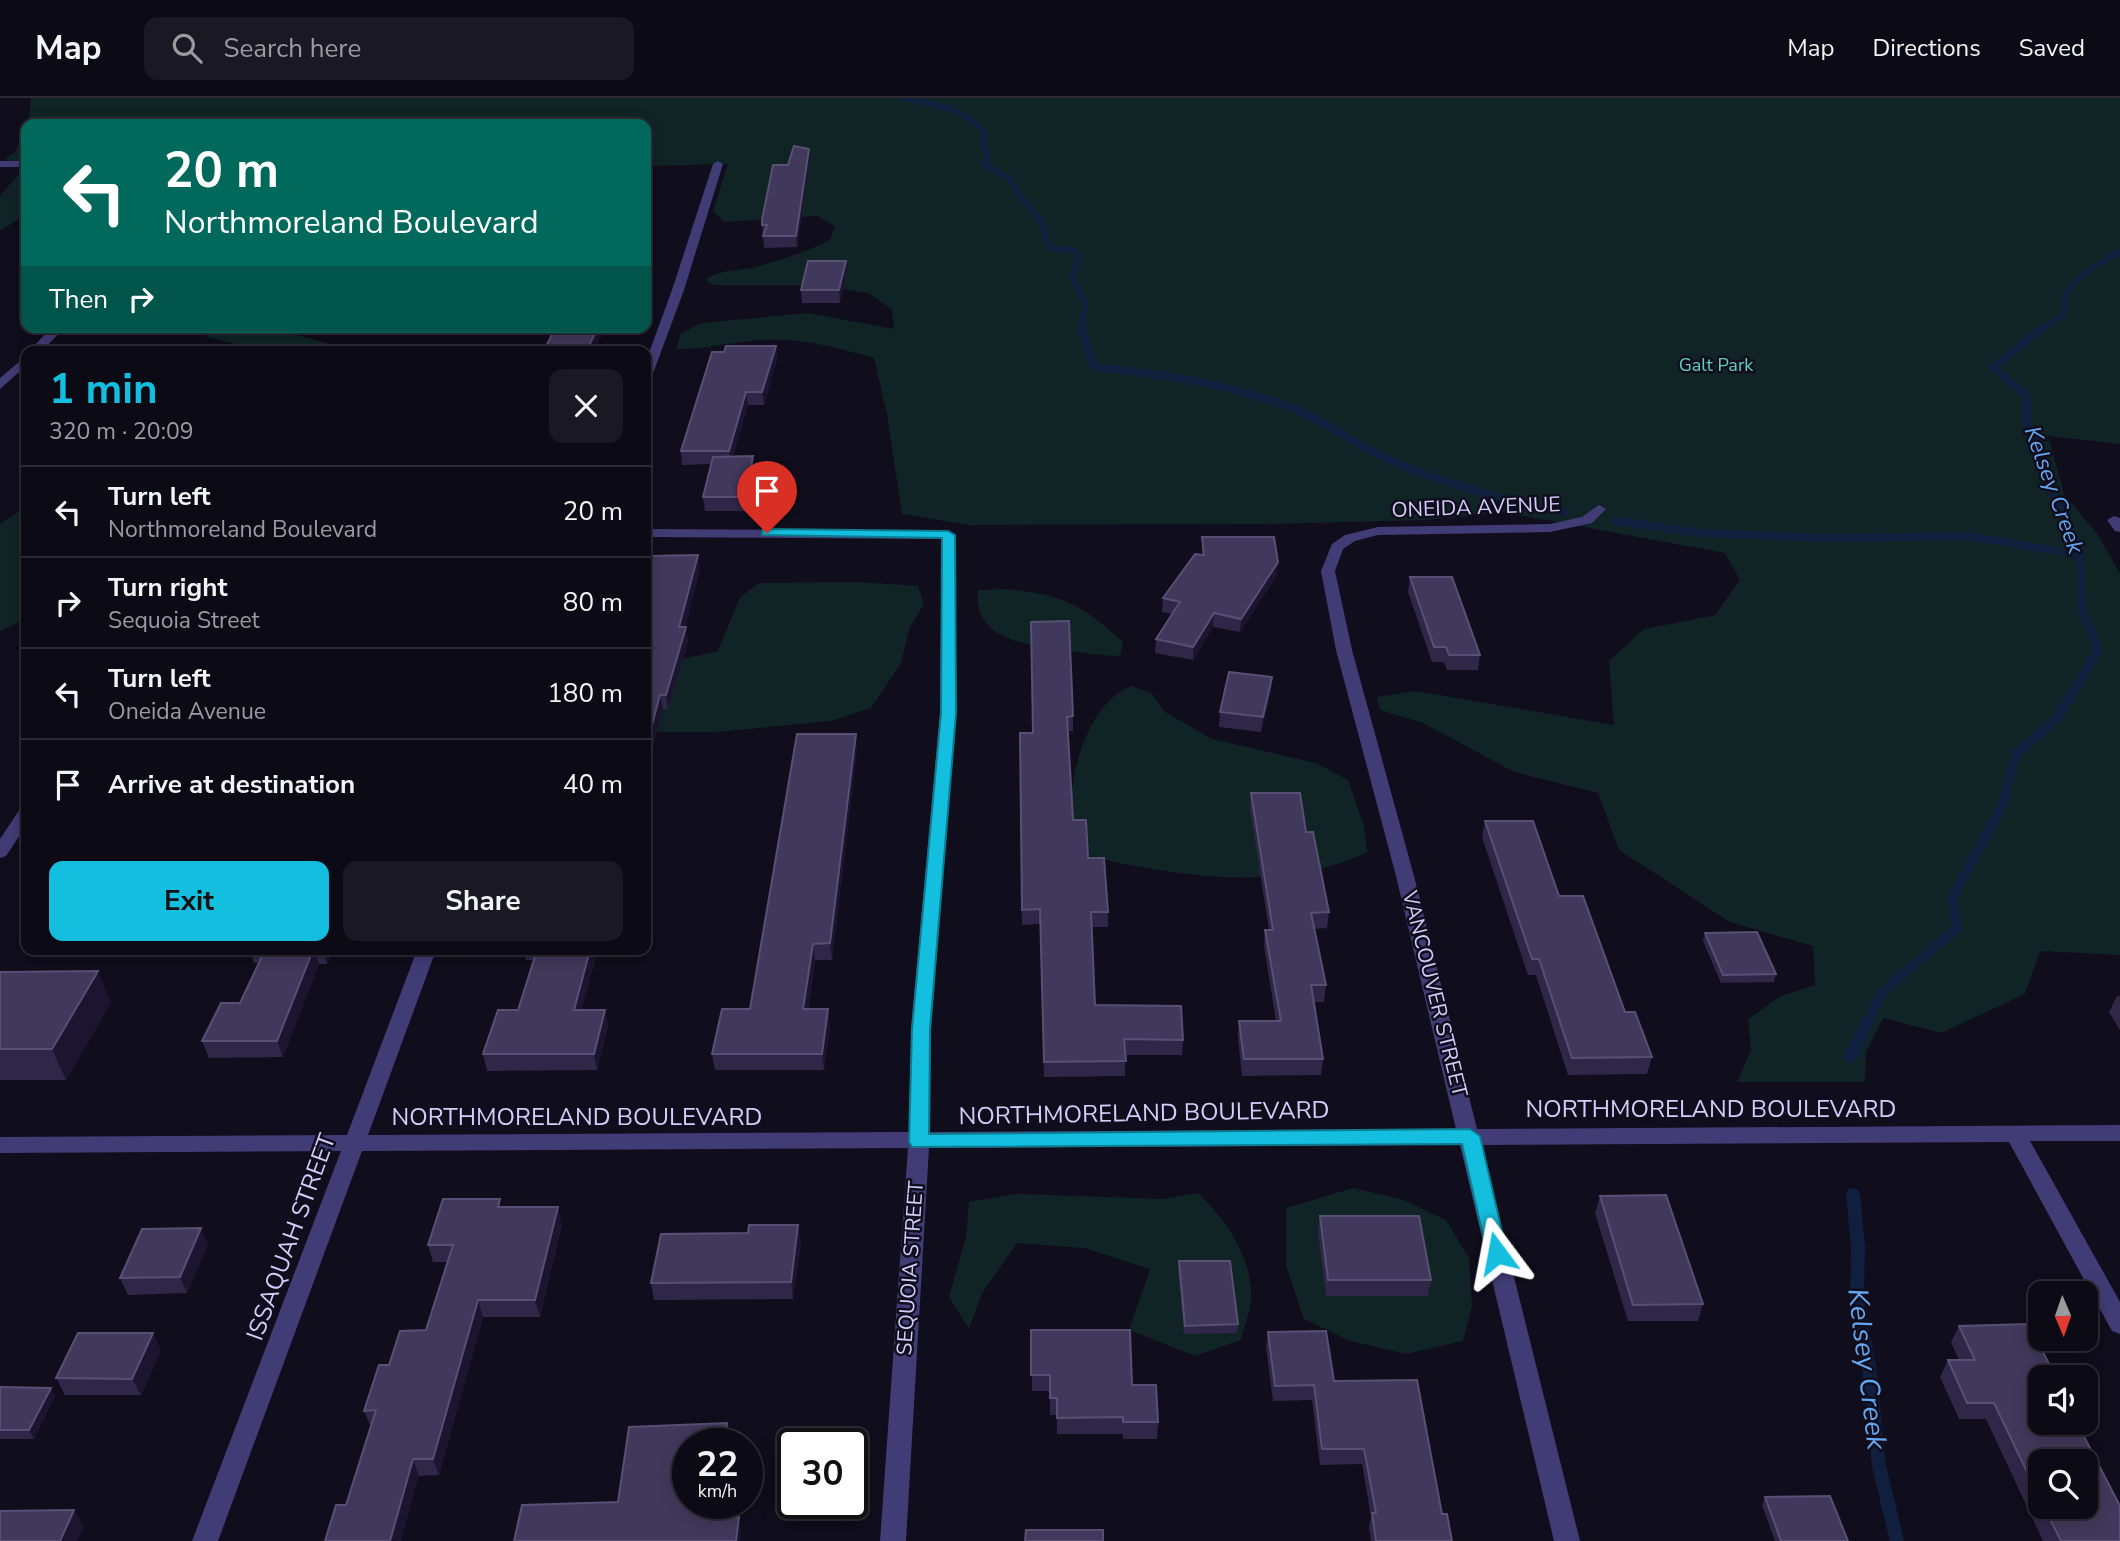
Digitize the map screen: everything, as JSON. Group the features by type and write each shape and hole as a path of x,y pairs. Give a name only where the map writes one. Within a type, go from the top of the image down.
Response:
{"street":[{"path":"0,164 21,164"},
{"path":"651,363 678,290 718,164"},
{"path":"40,346 53,333"},
{"path":"0,385 6,373 21,363"},
{"name":"ONEIDA AVENUE","path":"1350,538 1400,530 1569,526 1587,520 1599,509"},
{"name":"SEQUOIA STREET","path":"651,533 948,535 948,713 921,1029 919,1142 893,1541"},
{"name":"VANCOUVER STREET","path":"1350,538 1337,547 1328,571 1344,650 1405,876 1567,1541"},
{"path":"0,852 21,820"},
{"name":"ISSAQUAH STREET","path":"205,1541 425,955"},
{"name":"NORTHMORELAND BOULEVARD","path":"0,1145 919,1142 2120,1133"},
{"path":"2015,1134 2120,1324"}],"green space":[{"name":"Galt Park","path":"31,98 2120,98 2120,444 2048,436 2064,494 2098,535 2120,574 2120,955 2040,951 2025,994 1941,1033 1883,1018 1866,1052 1865,1082 1737,1082 1751,1050 1748,1019 1781,996 1815,985 1813,946 1730,922 1619,850 1598,793 1514,772 1423,723 1380,710 1377,697 1415,691 1614,725 1609,661 1644,629 1715,615 1740,580 1725,553 1486,509 1484,515 1424,520 1266,524 969,525 902,514 887,414 874,358 833,347 790,340 676,349 681,333 702,323 808,313 894,329 892,309 868,293 820,285 714,285 705,280 722,272 752,268 811,248 830,240 835,226 817,216 724,222 713,211 728,164 651,166 651,119 29,119"},
{"path":"21,140 21,168 5,158 14,153"},
{"path":"21,171 21,217 0,231 0,196"},
{"path":"208,333 288,333 337,346 238,346 206,337"},
{"path":"21,510 21,621 0,631 0,524"},
{"path":"857,582 918,586 924,604 909,629 901,663 871,708 831,721 716,732 651,732 651,662 660,664 718,651 740,597 759,583"},
{"path":"1008,589 1044,594 1083,610 1123,642 1120,656 1031,645 1003,636 992,629 984,619 979,606 978,590"},
{"path":"1132,686 1152,694 1165,712 1212,739 1316,763 1348,780 1364,826 1367,852 1334,865 1263,877 1190,874 1084,855 1071,826 1070,808 1076,766 1092,725 1103,708 1116,695"},
{"path":"1353,1188 1401,1199 1446,1220 1469,1258 1472,1306 1463,1341 1406,1354 1350,1341 1304,1319 1286,1266 1286,1208"},
{"path":"1198,1193 1227,1227 1247,1268 1251,1302 1241,1340 1195,1356 1129,1330 1150,1269 1084,1248 1017,1243 982,1293 969,1329 949,1297 966,1237 969,1202 1017,1194 1163,1199"}],"building":[{"path":"794,146 809,149 796,236 763,236 767,225 762,225 762,220 773,165 788,165"},
{"path":"808,261 846,261 839,290 801,290"},
{"path":"553,333 595,333 589,346 546,346"},
{"path":"726,346 776,346 762,392 746,392 729,451 681,451 712,352 724,352"},
{"path":"753,456 745,497 703,497 713,457"},
{"path":"1202,537 1274,537 1278,562 1241,619 1214,613 1193,647 1156,639 1180,602 1163,598 1195,554 1204,555"},
{"path":"698,555 679,627 686,627 666,695 660,695 651,728 651,556"},
{"path":"1410,577 1452,577 1480,655 1449,655 1446,647 1434,647"},
{"path":"1069,621 1073,716 1067,717 1073,820 1086,820 1088,858 1104,858 1108,912 1091,912 1095,1005 1181,1006 1183,1040 1124,1039 1126,1061 1044,1062 1040,909 1022,910 1020,733 1033,733 1031,622"},
{"path":"1229,672 1272,677 1263,717 1220,712"},
{"path":"797,734 856,734 830,943 813,944 803,1009 828,1009 822,1054 712,1054 722,1009 750,1009"},
{"path":"1251,793 1300,793 1306,832 1313,832 1329,912 1311,913 1326,985 1311,985 1323,1059 1244,1059 1239,1021 1281,1021 1265,930 1273,930"},
{"path":"1485,821 1533,821 1559,896 1583,896 1625,1012 1635,1012 1652,1057 1572,1058 1539,959 1532,959"},
{"path":"1757,932 1776,974 1723,975 1705,933"},
{"path":"263,955 311,955 277,1041 202,1041 221,1003 240,1003"},
{"path":"535,955 589,955 574,1010 605,1010 594,1054 483,1054 498,1010 518,1010"},
{"path":"98,971 52,1049 0,1049 0,972"},
{"path":"1666,1195 1703,1304 1633,1305 1600,1196"},
{"path":"443,1199 500,1199 498,1207 558,1207 535,1300 478,1300 433,1459 413,1459 390,1541 325,1541 336,1505 346,1505 376,1410 364,1411 379,1365 389,1365 400,1331 426,1330 453,1245 428,1245"},
{"path":"1320,1216 1419,1216 1431,1280 1328,1280"},
{"path":"749,1225 798,1225 791,1282 651,1283 661,1234 748,1233"},
{"path":"201,1228 180,1277 120,1278 142,1229"},
{"path":"1179,1261 1230,1261 1238,1324 1185,1326"},
{"path":"2028,1324 2028,1351 2042,1351 2050,1365 2028,1365 2028,1435 2083,1435 2090,1449 2028,1449 2028,1474 1994,1403 1967,1403 1948,1360 1975,1360 1959,1326"},
{"path":"1031,1330 1130,1330 1132,1385 1156,1385 1158,1422 1123,1422 1123,1417 1057,1418 1057,1398 1050,1398 1050,1375 1031,1375"},
{"path":"1326,1331 1334,1381 1417,1380 1442,1514 1447,1514 1452,1541 1376,1541 1372,1513 1376,1513 1364,1449 1322,1449 1314,1385 1275,1386 1268,1332"},
{"path":"78,1333 153,1333 132,1379 56,1378"},
{"path":"0,1387 51,1388 29,1430 0,1430"},
{"path":"727,1423 727,1428 672,1428 672,1519 739,1519 736,1541 514,1541 522,1505 618,1502 629,1427"},
{"path":"2098,1464 2120,1506 2120,1541 2061,1541 2050,1519 2098,1519"},
{"path":"1830,1496 1848,1541 1781,1541 1765,1497"},
{"path":"74,1510 60,1541 0,1541 0,1511"},
{"path":"1026,1530 1103,1530 1103,1541 1025,1541"}],"waterway":[{"path":"902,98 948,108 977,125 985,134 983,146 988,154 984,164 1010,179 1042,224 1050,248 1075,251 1080,255 1071,277 1085,301 1082,329"},
{"name":"Kelsey Creek","path":"2044,327 2064,314 2064,302 2068,292 2082,276 2120,251"},
{"path":"1081,327 1094,367 1171,377 1248,393 1308,415 1370,451 1403,466 1494,496 1565,512"},
{"name":"Kelsey Creek","path":"2044,327 1993,367 2027,396 2027,423 2038,447 2044,474 2080,550 2082,610 2090,631"},
{"path":"1615,521 1700,533 1834,538 1968,536 2080,555"},
{"name":"Kelsey Creek","path":"1866,1025 1882,992 1957,928 1952,898 2002,806 2016,754 2058,717 2098,650 2090,629"},
{"name":"Kelsey Creek","path":"1851,1056 1867,1023"},
{"name":"Kelsey Creek","path":"1853,1195 1858,1246 1857,1301 1869,1368 1879,1466 1897,1541"}],"route":[{"path":"767,533 948,535 951,589 948,713 921,1029 919,1142 1470,1136 1497,1253"}]}
